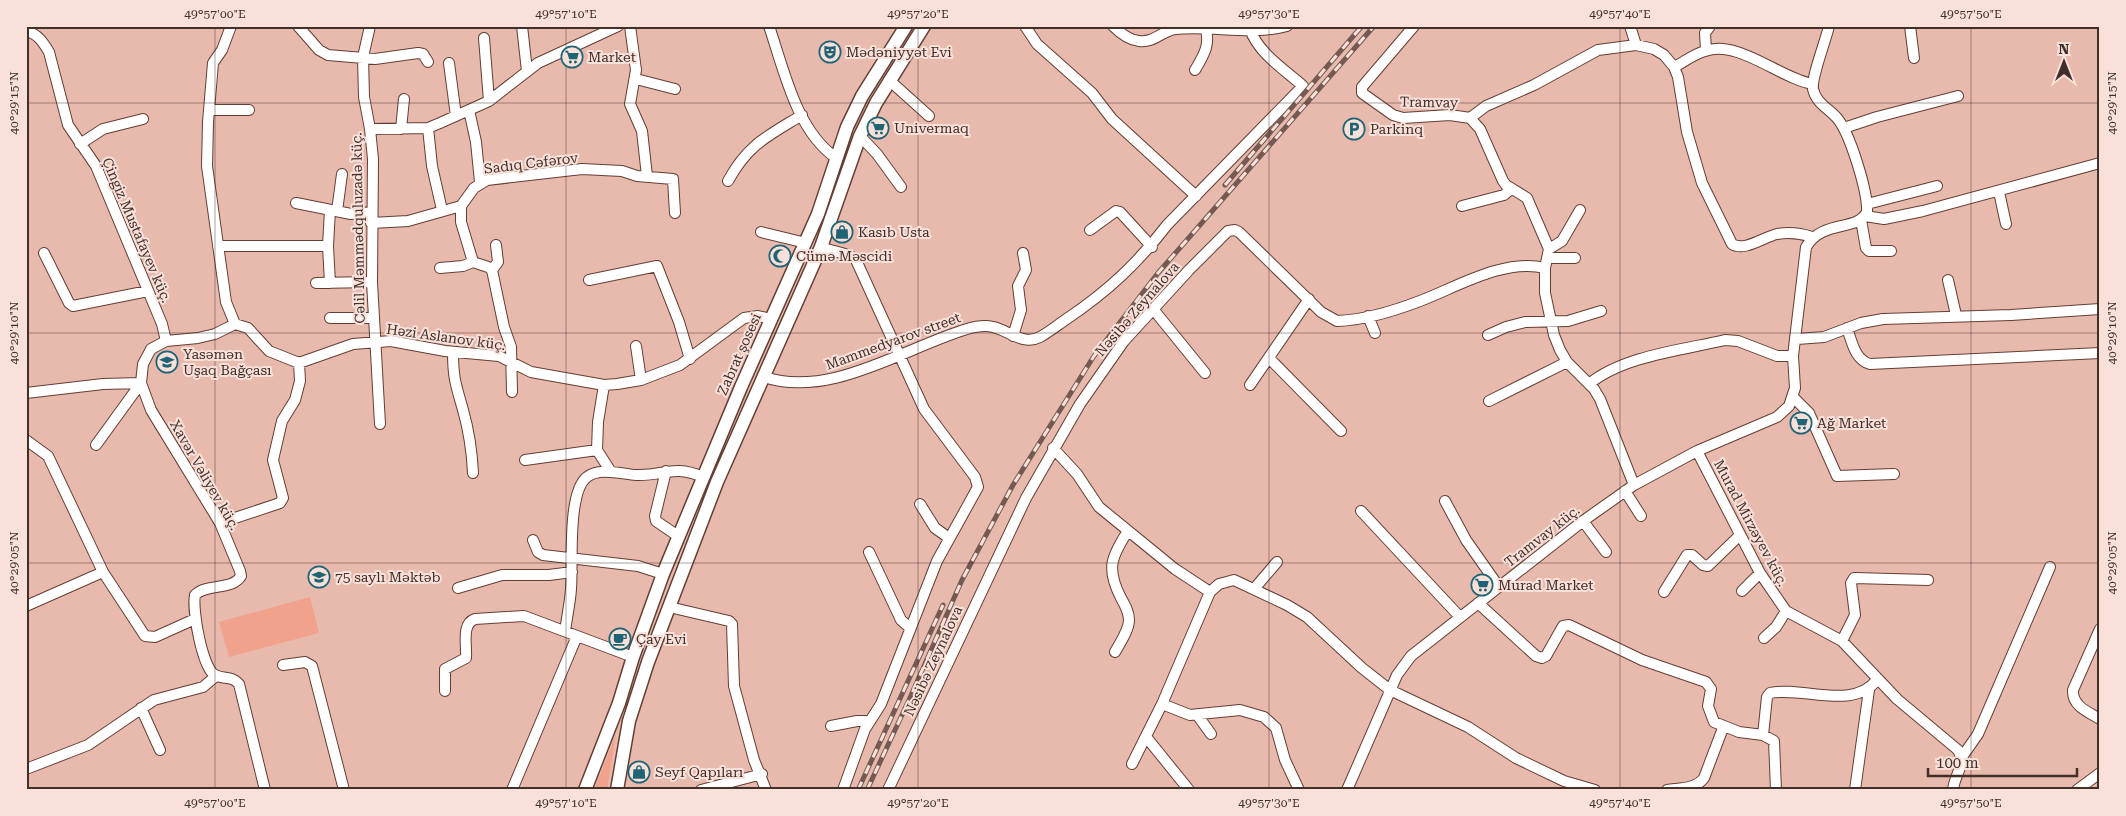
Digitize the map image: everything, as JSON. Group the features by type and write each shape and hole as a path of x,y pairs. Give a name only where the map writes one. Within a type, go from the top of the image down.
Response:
{"main road":[{"name":"Zabrat şosesi","path":"586,790 619,703 632,657 663,574 771,320 806,243 847,126 862,96 906,26"},
{"path":"617,790 629,721 648,662 717,482 821,247 860,136 889,80 924,26"},
{"path":"771,320 785,326"}],"street":[{"path":"231,26 222,50 213,63 207,166 226,302 235,324"},
{"path":"298,26 319,50 328,55 375,59 418,53 423,54 428,62"},
{"name":"Cəlil Məmmədquluzadə küç.","path":"370,26 363,57 364,97 373,159 370,223 373,318 380,424"},
{"path":"522,26 527,71"},
{"path":"370,129 428,128 489,101 538,63 618,26"},
{"path":"630,26 636,56 636,79 630,104 642,131 647,176"},
{"path":"769,26 789,86 802,115 825,150 836,158"},
{"path":"1112,26 1120,33 1139,41 1154,40 1175,29 1250,30 1287,26"},
{"name":"Tramvay","path":"1414,26 1362,87 1362,93 1386,111 1403,118 1450,115 1470,118 1480,129 1503,181 1511,189 1527,198 1548,259 1545,293 1554,335 1567,362 1589,384 1600,399 1634,485"},
{"path":"1630,26 1636,45"},
{"path":"1706,50 1705,34 1710,26"},
{"path":"1829,26 1813,84 1817,98 1844,128 1865,191 1867,204 1863,218 1866,248 1869,251 1891,250"},
{"path":"1910,26 1914,58"},
{"path":"1027,27 1037,44 1089,89 1112,119 1196,196"},
{"path":"1195,70 1206,52 1209,40 1206,28"},
{"name":"Mammedyarov street","path":"764,377 788,383 825,380 898,356 969,328 993,327 1027,340 1038,338 1080,309 1111,286 1152,247 1168,225 1303,86 1264,51 1255,41 1250,30"},
{"name":"Çingiz Mustafayev küç.","path":"26,31 36,35 49,52 68,125 96,166 148,291 166,341"},
{"path":"484,38 489,101"},
{"path":"1470,118 1486,106 1534,85 1598,50 1636,45 1654,48 1664,55 1674,67 1682,89 1687,132 1702,183 1732,244 1740,247 1776,234 1796,233 1812,237"},
{"path":"1674,67 1706,50 1725,50 1737,52 1795,80 1813,84"},
{"path":"449,63 456,116"},
{"path":"636,79 675,89"},
{"path":"889,80 929,116"},
{"path":"1844,128 1877,117 1958,96"},
{"path":"401,129 404,98"},
{"path":"209,110 248,110"},
{"path":"469,110 476,142 480,182"},
{"path":"728,181 739,160 748,150 802,115"},
{"path":"80,144 103,130 143,119"},
{"path":"428,128 432,166 442,210"},
{"path":"860,136 877,154 902,187"},
{"path":"1894,474 1837,476 1809,413 1793,397 1793,356 1797,339 1803,261 1806,247 1812,237 1820,231 1863,218 1884,219 1999,192 2100,164"},
{"name":"Sadıq Cəfərov","path":"461,206 480,182 582,169 622,171 647,176 673,178 675,214"},
{"path":"330,283 328,246 333,210 342,174"},
{"path":"1867,204 1937,186"},
{"path":"1462,206 1504,195 1511,189"},
{"path":"1999,192 2006,224"},
{"path":"296,203 350,214 370,212"},
{"path":"370,223 408,221 461,206 461,222 473,262"},
{"path":"1548,259 1562,241 1580,210"},
{"path":"1090,230 1116,211 1120,212 1152,247"},
{"name":"Nəsibə Zeynalova","path":"888,790 1026,498 1053,448 1108,361 1153,309 1220,238 1233,230 1239,232 1321,312 1337,321 1368,316 1405,306 1508,268 1530,266 1548,259 1575,258"},
{"path":"761,232 806,243"},
{"path":"496,245 498,262 492,270 504,327 511,347 512,392"},
{"path":"218,246 328,246"},
{"path":"821,247 836,254 854,257 898,356 934,424 977,481 977,492 937,561 881,704 865,729 843,790"},
{"path":"44,252 69,303 73,306 148,291"},
{"path":"1013,336 1021,310 1018,286 1026,270 1023,253"},
{"path":"440,268 463,266 473,262 492,270"},
{"path":"589,280 657,266 679,322 690,359"},
{"path":"1948,280 1956,316"},
{"path":"316,283 372,282"},
{"path":"1250,385 1309,299"},
{"path":"1153,309 1205,373"},
{"path":"1797,339 1824,338 1872,320 2011,315 2100,309"},
{"path":"1488,335 1506,327 1525,322 1568,321 1601,311"},
{"name":"Həzi Aslanov küç.","path":"299,364 354,344 375,341 404,343 453,352 499,356 512,360 531,372 604,384 641,380 690,359 744,318 758,316 771,320"},
{"path":"1368,316 1375,333"},
{"path":"330,318 373,318"},
{"path":"96,445 141,383 143,364 147,354 156,345 166,341 198,338 215,334 235,324 248,328 260,344 269,351 299,364 298,390 295,400 282,421 272,460 283,498 280,503 220,524"},
{"path":"1847,328 1858,357 1862,362 1870,364 2100,352"},
{"path":"1589,384 1599,375 1620,366 1725,340 1738,341 1777,356 1793,356"},
{"path":"636,346 641,380"},
{"path":"453,352 454,386 463,410 471,450 473,473"},
{"path":"1268,358 1341,431"},
{"path":"1489,401 1567,362"},
{"path":"26,392 103,384 141,383"},
{"name":"Xavər Vəliyev küç.","path":"141,383 151,410 220,524 241,576 234,583 198,592 194,599 195,619 206,662 216,676"},
{"path":"604,384 598,422 597,450 611,472"},
{"name":"Tramvay küç.","path":"1347,790 1390,690 1403,665 1411,656 1583,521 1625,491 1697,451 1777,417 1789,406 1793,397"},
{"path":"27,443 48,456 103,572 141,631 149,638 195,619"},
{"path":"1053,448 1077,474 1099,507 1175,569 1210,592"},
{"path":"525,460 597,450"},
{"name":"Murad Mirzəyev küç.","path":"1697,451 1760,573 1786,611 1842,641 1877,680 1958,750 1962,757"},
{"path":"565,631 572,572 571,558 576,500 580,486 586,477 592,474 611,472 637,475 686,470 704,477"},
{"path":"666,471 655,516 656,521 678,536"},
{"path":"1625,491 1641,516"},
{"path":"1445,501 1466,540 1498,587"},
{"path":"920,504 935,528 949,538"},
{"path":"1361,510 1460,617"},
{"path":"1583,521 1606,552"},
{"path":"1115,652 1129,623 1129,616 1114,584 1111,566 1114,553 1128,531"},
{"path":"1664,592 1687,555 1692,555 1703,565 1708,566 1740,535"},
{"path":"533,540 538,552 543,555 638,566 663,574"},
{"path":"870,552 901,620 910,628"},
{"path":"1254,589 1277,562"},
{"path":"1953,790 1962,757 1978,734 2050,567"},
{"path":"26,606 103,572"},
{"path":"458,588 502,575 549,575 572,572"},
{"path":"1742,590 1760,573"},
{"path":"1842,641 1855,615 1851,583 1854,578 1928,580"},
{"path":"1132,764 1147,738 1210,592 1227,581 1234,580 1307,617 1390,690 1468,728 1562,786 1595,790"},
{"path":"1478,604 1536,656 1542,658 1546,656 1563,626 1569,625 1642,660 1706,682 1711,689 1708,706 1710,716 1714,722 1724,728 1770,738 1775,746 1776,790"},
{"path":"668,607 729,621 732,624 734,686 754,760 762,774 766,790"},
{"path":"1764,638 1776,628 1786,611"},
{"path":"445,691 445,668 466,658 466,626 469,621 517,615 632,657"},
{"path":"2100,629 2073,690 2073,696 2075,702 2100,719"},
{"path":"512,790 577,636"},
{"path":"283,665 305,662 312,666 344,790"},
{"path":"26,769 88,745 154,700 203,687 216,676 228,676 239,684 265,790"},
{"path":"1855,790 1869,690 1877,680"},
{"path":"1762,735 1767,697 1770,693 1842,695 1869,690"},
{"path":"1162,704 1179,713 1198,716 1223,710 1240,710 1253,713 1270,722 1276,728 1285,760 1299,790"},
{"path":"141,708 160,750"},
{"path":"1198,716 1211,734"},
{"path":"831,726 870,721"},
{"path":"1667,790 1692,787 1700,784 1724,728"},
{"path":"1147,738 1189,790"},
{"path":"2077,790 2100,772"},
{"path":"701,790 762,774"}],"shaded area":[{"path":"310,597 319,633 229,657 219,622"},
{"path":"616,735 607,790 594,790"}],"railway":[{"path":"1225,185 1362,26"},
{"path":"867,790 962,580 1013,485 1094,356 1158,273 1374,26"},
{"path":"858,790 943,605"}],"place":[{"name":"Mədəniyyət Evi","path":"830,52"},
{"name":"Market","path":"572,57"},
{"name":"Univermaq","path":"878,128"},
{"name":"Parkinq","path":"1354,129"},
{"name":"Kasıb Usta","path":"842,232"},
{"name":"Cümə Məscidi","path":"780,256"},
{"name":"Yasəmən Uşaq Bağçası","path":"167,362"},
{"name":"Ağ Market","path":"1801,423"},
{"name":"75 saylı Məktəb","path":"319,577"},
{"name":"Murad Market","path":"1482,585"},
{"name":"Çay Evi","path":"620,639"},
{"name":"Seyf Qapıları","path":"639,772"}]}
